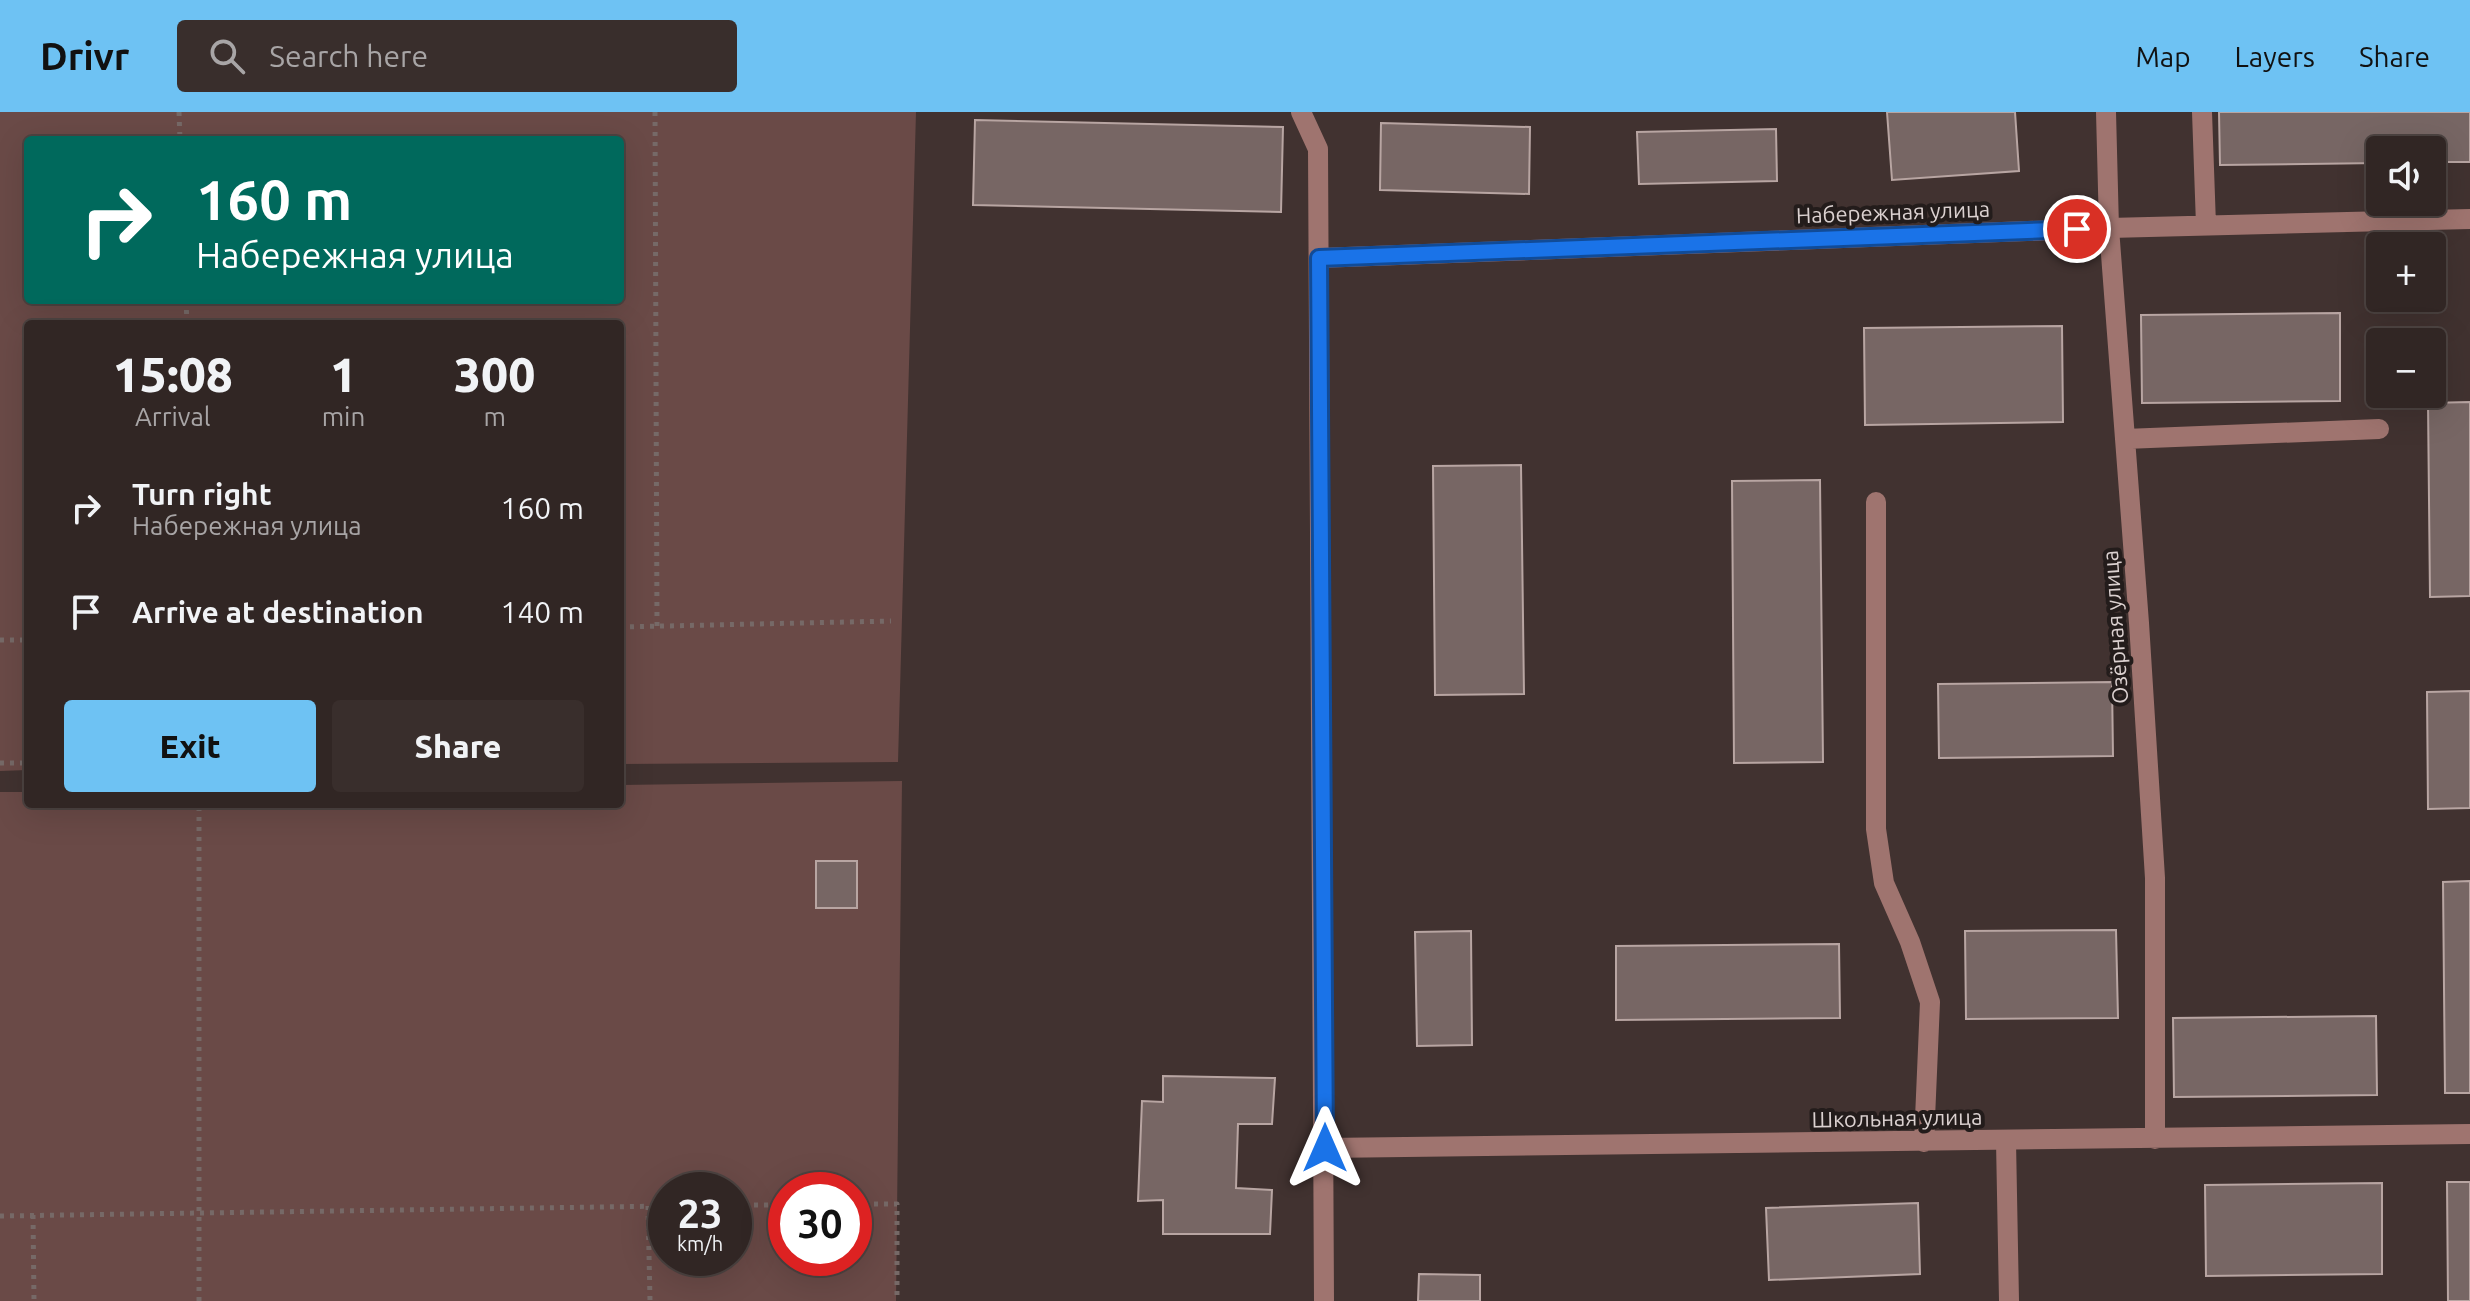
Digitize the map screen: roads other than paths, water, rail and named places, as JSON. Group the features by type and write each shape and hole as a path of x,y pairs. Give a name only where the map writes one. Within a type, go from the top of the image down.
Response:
{"street":[{"path":"1301,112 1318,149 1324,1301"},
{"name":"Озёрная улица","path":"2106,112 2109,228 2155,878 2155,1139"},
{"path":"2202,112 2206,225"},
{"name":"Набережная улица","path":"1319,258 2109,228 2470,219"},
{"path":"2125,439 2379,429"},
{"path":"1876,502 1876,829 1884,883 1910,942 1930,1002 1924,1142"},
{"name":"Школьная улица","path":"1325,1148 2470,1134"},
{"path":"2006,1141 2009,1301"}]}
